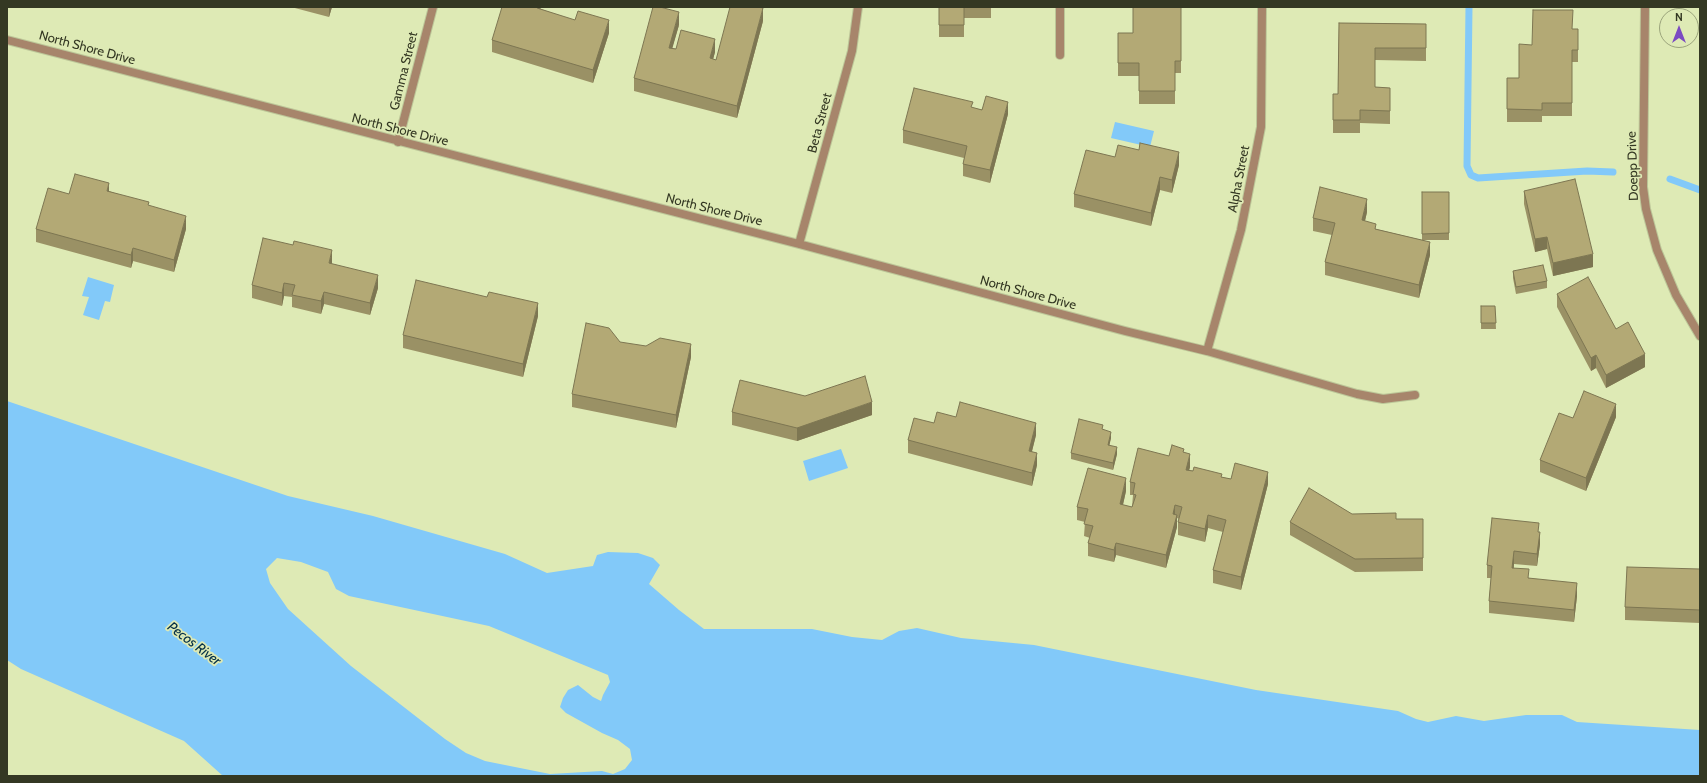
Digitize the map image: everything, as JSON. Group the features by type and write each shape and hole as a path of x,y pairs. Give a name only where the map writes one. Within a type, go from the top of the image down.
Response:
{"street":[{"name":"Gamma Street","path":"398,142 432,7"},
{"name":"Beta Street","path":"799,244 852,51 858,7"},
{"path":"1060,7 1060,55"},
{"name":"Alpha Street","path":"1207,351 1241,230 1261,127 1262,7"},
{"name":"Doepp Drive","path":"1645,7 1643,187 1646,209 1657,250 1676,295 1700,336"},
{"name":"North Shore Drive","path":"7,40 398,142 799,244 1125,331 1207,351 1357,394 1383,399 1415,395"}],"water":[{"path":"1115,122 1154,131 1150,147 1111,138"},
{"path":"88,277 114,285 110,302 105,301 99,320 83,315 89,297 82,296"},
{"name":"Pecos River","path":"7,401 288,496 373,516 505,554 547,573 593,566 597,555 608,552 638,553 653,558 660,565 649,584 704,629 812,629 852,637 882,640 899,631 917,628 961,638 1034,645 1256,690 1398,711 1416,719 1428,722 1456,716 1484,721 1526,715 1562,715 1577,722 1700,730 1700,776 223,776 184,741 21,669 7,660","holes":["277,558 301,562 328,572 336,589 349,596 489,626 608,675 610,682 601,701 593,697 578,685 568,690 560,707 566,713 618,740 630,749 632,760 625,769 613,774 602,771 550,774 485,761 466,753 445,739 351,666 288,609 270,583 266,569"]},
{"path":"841,449 848,468 809,481 803,461"}],"building":[{"path":"502,7 538,7 537,8 575,20 578,11 609,20 593,70 492,40"},
{"path":"653,7 660,7 679,12 669,48 676,49 681,30 715,39 710,58 716,60 730,7 763,8 737,106 634,78"},
{"path":"939,7 964,7 964,25 939,25"},
{"path":"1133,7 1181,7 1181,61 1175,61 1175,91 1139,91 1139,63 1118,63 1118,33 1133,33"},
{"path":"1533,10 1573,10 1572,29 1578,29 1578,50 1572,50 1572,103 1542,103 1542,110 1507,109 1507,78 1519,78 1519,44 1532,45"},
{"path":"1339,23 1426,24 1426,48 1375,48 1375,87 1390,88 1390,111 1360,110 1360,120 1333,120 1333,94 1338,94"},
{"path":"914,88 973,102 971,107 982,110 986,96 1008,102 990,170 963,164 967,146 903,130"},
{"path":"1140,143 1179,152 1172,180 1160,177 1151,213 1074,194 1086,150 1115,157 1118,145 1139,150"},
{"path":"75,174 109,183 107,191 149,202 148,205 186,216 174,260 133,248 131,255 36,229 48,188 69,194"},
{"path":"1575,179 1593,254 1553,263 1547,237 1535,239 1524,191"},
{"path":"1320,187 1367,199 1362,220 1376,224 1375,229 1430,242 1419,285 1325,262 1335,223 1313,218"},
{"path":"1422,192 1449,192 1449,233 1422,234"},
{"path":"263,238 293,245 294,241 332,250 329,263 378,275 370,303 324,292 321,301 292,295 295,285 284,283 282,293 252,285"},
{"path":"1543,265 1547,281 1516,287 1513,271"},
{"path":"1588,277 1616,329 1628,322 1645,354 1606,375 1596,355 1591,358 1557,294"},
{"path":"416,280 487,297 489,292 538,303 523,364 403,335"},
{"path":"1481,306 1495,306 1496,323 1481,323"},
{"path":"586,323 609,328 620,342 646,346 660,338 691,344 676,415 572,394"},
{"path":"865,376 872,402 797,428 732,412 740,380 805,396"},
{"path":"1584,391 1616,404 1586,478 1540,460 1559,413 1573,418"},
{"path":"960,402 1036,423 1029,451 1037,453 1032,473 908,440 914,418 934,423 937,412 956,417"},
{"path":"1079,419 1103,425 1102,429 1111,432 1108,445 1117,447 1113,463 1071,453"},
{"path":"1172,445 1184,449 1183,452 1190,454 1186,470 1193,471 1194,467 1222,474 1221,477 1231,479 1235,463 1268,472 1241,577 1213,570 1226,520 1208,515 1205,529 1178,522 1182,507 1175,505 1173,514 1177,515 1166,555 1116,543 1114,550 1088,543 1093,526 1084,524 1088,509 1077,507 1088,468 1126,478 1120,504 1132,507 1136,495 1133,494 1135,483 1130,482 1138,448 1169,456"},
{"path":"1309,488 1352,514 1396,513 1396,519 1423,519 1423,558 1355,559 1290,522"},
{"path":"1492,518 1539,523 1538,532 1540,532 1537,554 1514,551 1512,568 1529,569 1528,578 1577,583 1574,610 1489,601 1492,566 1487,565"},
{"path":"1627,567 1700,569 1700,610 1625,607"}],"waterway":[{"path":"1469,7 1467,166 1471,175 1478,178 1587,171 1613,172"},
{"path":"1670,179 1700,190"}]}
